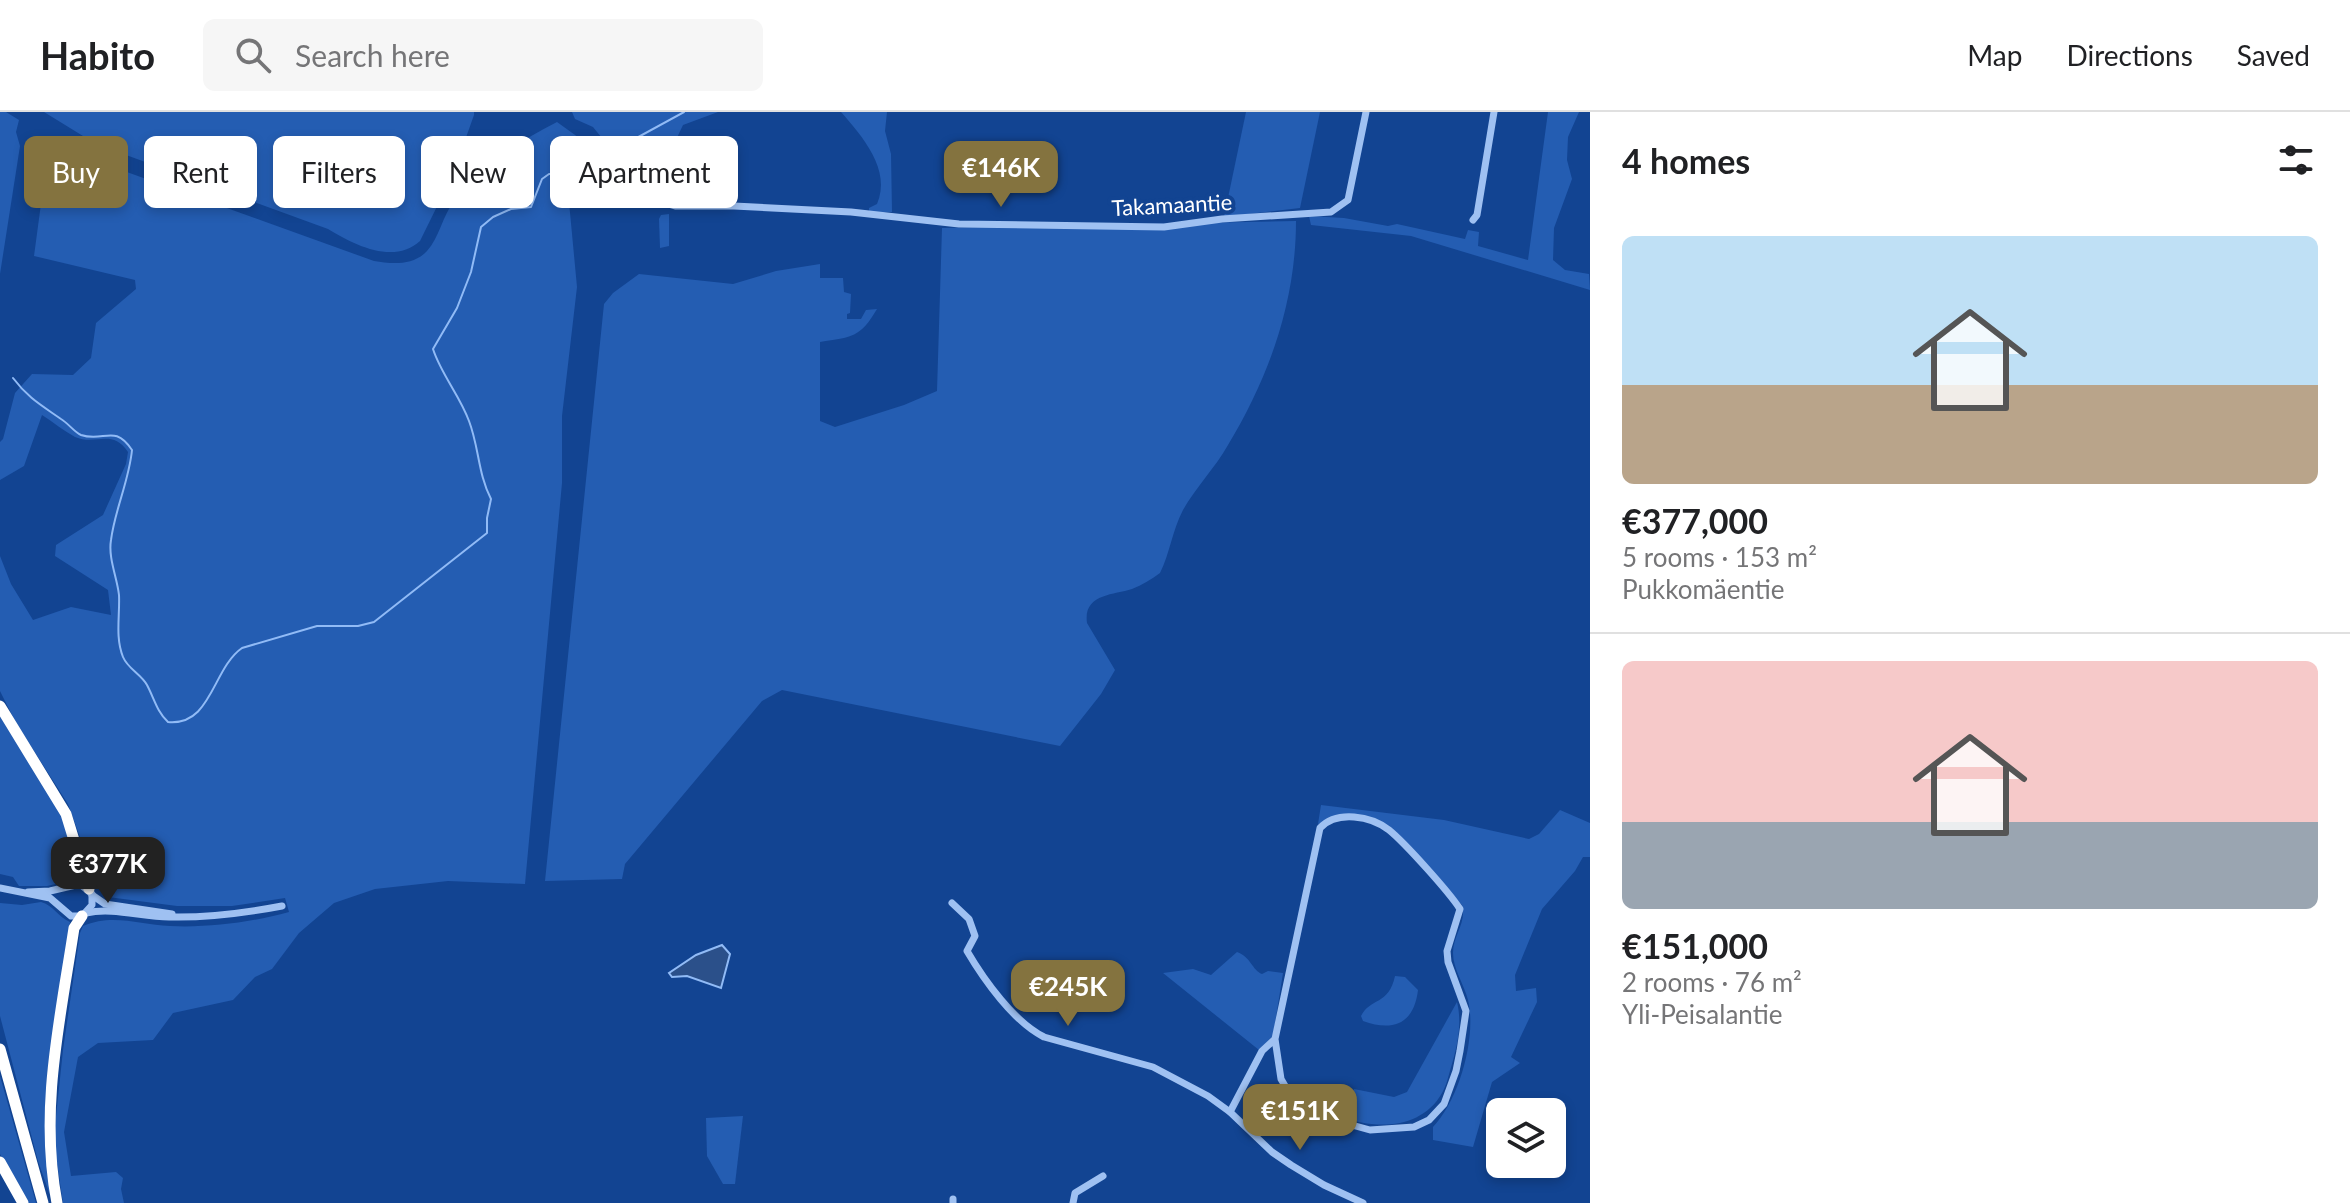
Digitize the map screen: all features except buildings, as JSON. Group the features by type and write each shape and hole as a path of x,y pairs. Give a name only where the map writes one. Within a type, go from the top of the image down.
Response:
{"highway":[{"path":"0,706 66,814 90,892"},
{"path":"57,1203 50,1146 51,1077 74,928 84,914"},
{"path":"0,1049 43,1203"},
{"path":"0,1162 23,1203"}],"street":[{"name":"Takamaantie","path":"738,206 851,212 959,224 1164,227 1222,219 1331,212 1348,200 1366,112"},
{"path":"1473,220 1477,215 1494,112"},
{"path":"1230,1112 1262,1051 1275,1039 1320,828 1340,817 1356,817 1387,829 1460,909 1447,951 1466,1011 1456,1071 1444,1104 1429,1120 1414,1127 1370,1130 1341,1122 1305,1107 1291,1096 1281,1079 1275,1039"},
{"path":"28,892 50,891 75,883 105,904 190,916"},
{"path":"0,888 54,900 71,916 113,912 161,917 190,916 282,906"},
{"path":"84,914 92,905 90,892"},
{"path":"952,903 969,919 975,936 967,951 993,990 1028,1029 1044,1037 1153,1067 1208,1096 1291,1165 1363,1203"},
{"path":"1073,1203 1075,1193 1103,1176"}],"shaded area":[{"path":"0,112 19,120 16,132 20,146 0,274"},
{"path":"44,112 474,112 467,136 421,136 421,208 436,208 420,241 398,252 362,246 328,229 257,203 257,136 144,136 144,162 128,156 128,136 83,136"},
{"path":"572,112 718,112 683,125 678,136 600,136 593,127 575,119"},
{"path":"841,112 887,112 885,131 891,154 892,212 869,212 869,208 877,204 881,191 878,166 866,143"},
{"path":"1246,112 1320,112 1300,208 1224,217"},
{"path":"1548,112 1579,112 1568,137 1567,160 1572,179 1554,228 1553,260 1565,270 1589,274 1590,290 1411,236 1311,225 1309,216 1344,218 1388,226 1397,224 1465,239 1468,230 1479,232 1478,246 1528,260"},
{"path":"557,122 576,136 550,136 550,208 570,208 577,287 562,416 562,483 525,884 448,881 375,889 334,903 299,933 272,969 255,977 233,1000 173,1013 153,1040 98,1043 78,1057 64,1132 71,1176 116,1172 123,1178 121,1189 124,1203 63,1203 55,1126 63,1050 83,926 105,920 170,926 215,925 289,912 285,898 232,906 177,906 108,897 95,884 86,868 80,837 68,804 16,723 0,691 0,556 11,584 33,620 71,607 111,615 108,590 55,556 56,545 103,515 126,464 128,452 110,439 75,437 42,415 24,466 0,480 0,442 15,393 32,374 73,375 91,358 96,323 136,289 135,280 34,256 40,208 128,208 128,172 144,178 144,208 227,208 374,261 409,262 427,251 450,208 534,208 532,136"},
{"path":"669,214 669,246 660,248 659,219 661,215"},
{"path":"1296,221 1295,251 1285,310 1268,366 1256,393 1223,453 1183,510 1160,573 1132,589 1101,597 1090,606 1087,623 1115,670 1101,694 1060,746 782,690 762,701 625,864 622,879 545,881 604,304 613,293 639,274 733,284 776,271 820,264 820,278 843,278 844,292 851,294 847,319 861,319 866,310 877,309 860,331 840,339 820,342 820,421 835,427 937,391 942,228"},
{"path":"0,716 67,828 77,879 47,886 19,886 13,877 0,874"},
{"path":"1321,805 1444,820 1529,839 1539,834 1560,810 1590,823 1590,857 1583,857 1542,909 1515,975 1516,991 1536,988 1537,1002 1511,1057 1520,1063 1492,1082 1473,1147 1433,1140 1433,1127 1451,1101 1468,1049 1468,1000 1453,953 1463,918 1462,905 1389,826 1339,815 1318,824"},
{"path":"41,902 70,922 47,1074 45,1116 52,1201 38,1161 0,1016 0,903 22,905"},
{"path":"722,945 730,954 721,988 687,976 672,977 669,973 696,955"},
{"path":"1237,952 1262,974 1268,971 1283,973 1273,1036 1259,1050 1163,973 1193,969 1211,975"},
{"path":"1395,976 1405,977 1418,990 1412,1011 1407,1018 1393,1025 1363,1021 1361,1016 1365,1010 1384,997"},
{"path":"1457,1002 1459,1025 1456,1049 1445,1086 1433,1105 1411,1120 1383,1125 1342,1117 1354,1089 1394,1097 1407,1092"},
{"path":"0,1076 36,1203 27,1203 0,1154"},
{"path":"743,1116 735,1184 723,1184 707,1156 706,1118"}],"waterway":[{"path":"640,136 684,112"},
{"path":"13,378 30,396 78,434 89,437 114,435 132,450 110,547 119,595 119,642 125,661 144,681 164,718 168,722 183,721 203,706 232,657 242,648 317,626 358,626 374,622 487,533 491,499 483,480 472,431 433,349 457,308 471,272 481,227 493,217 511,209 531,207 542,179 550,174"}]}
